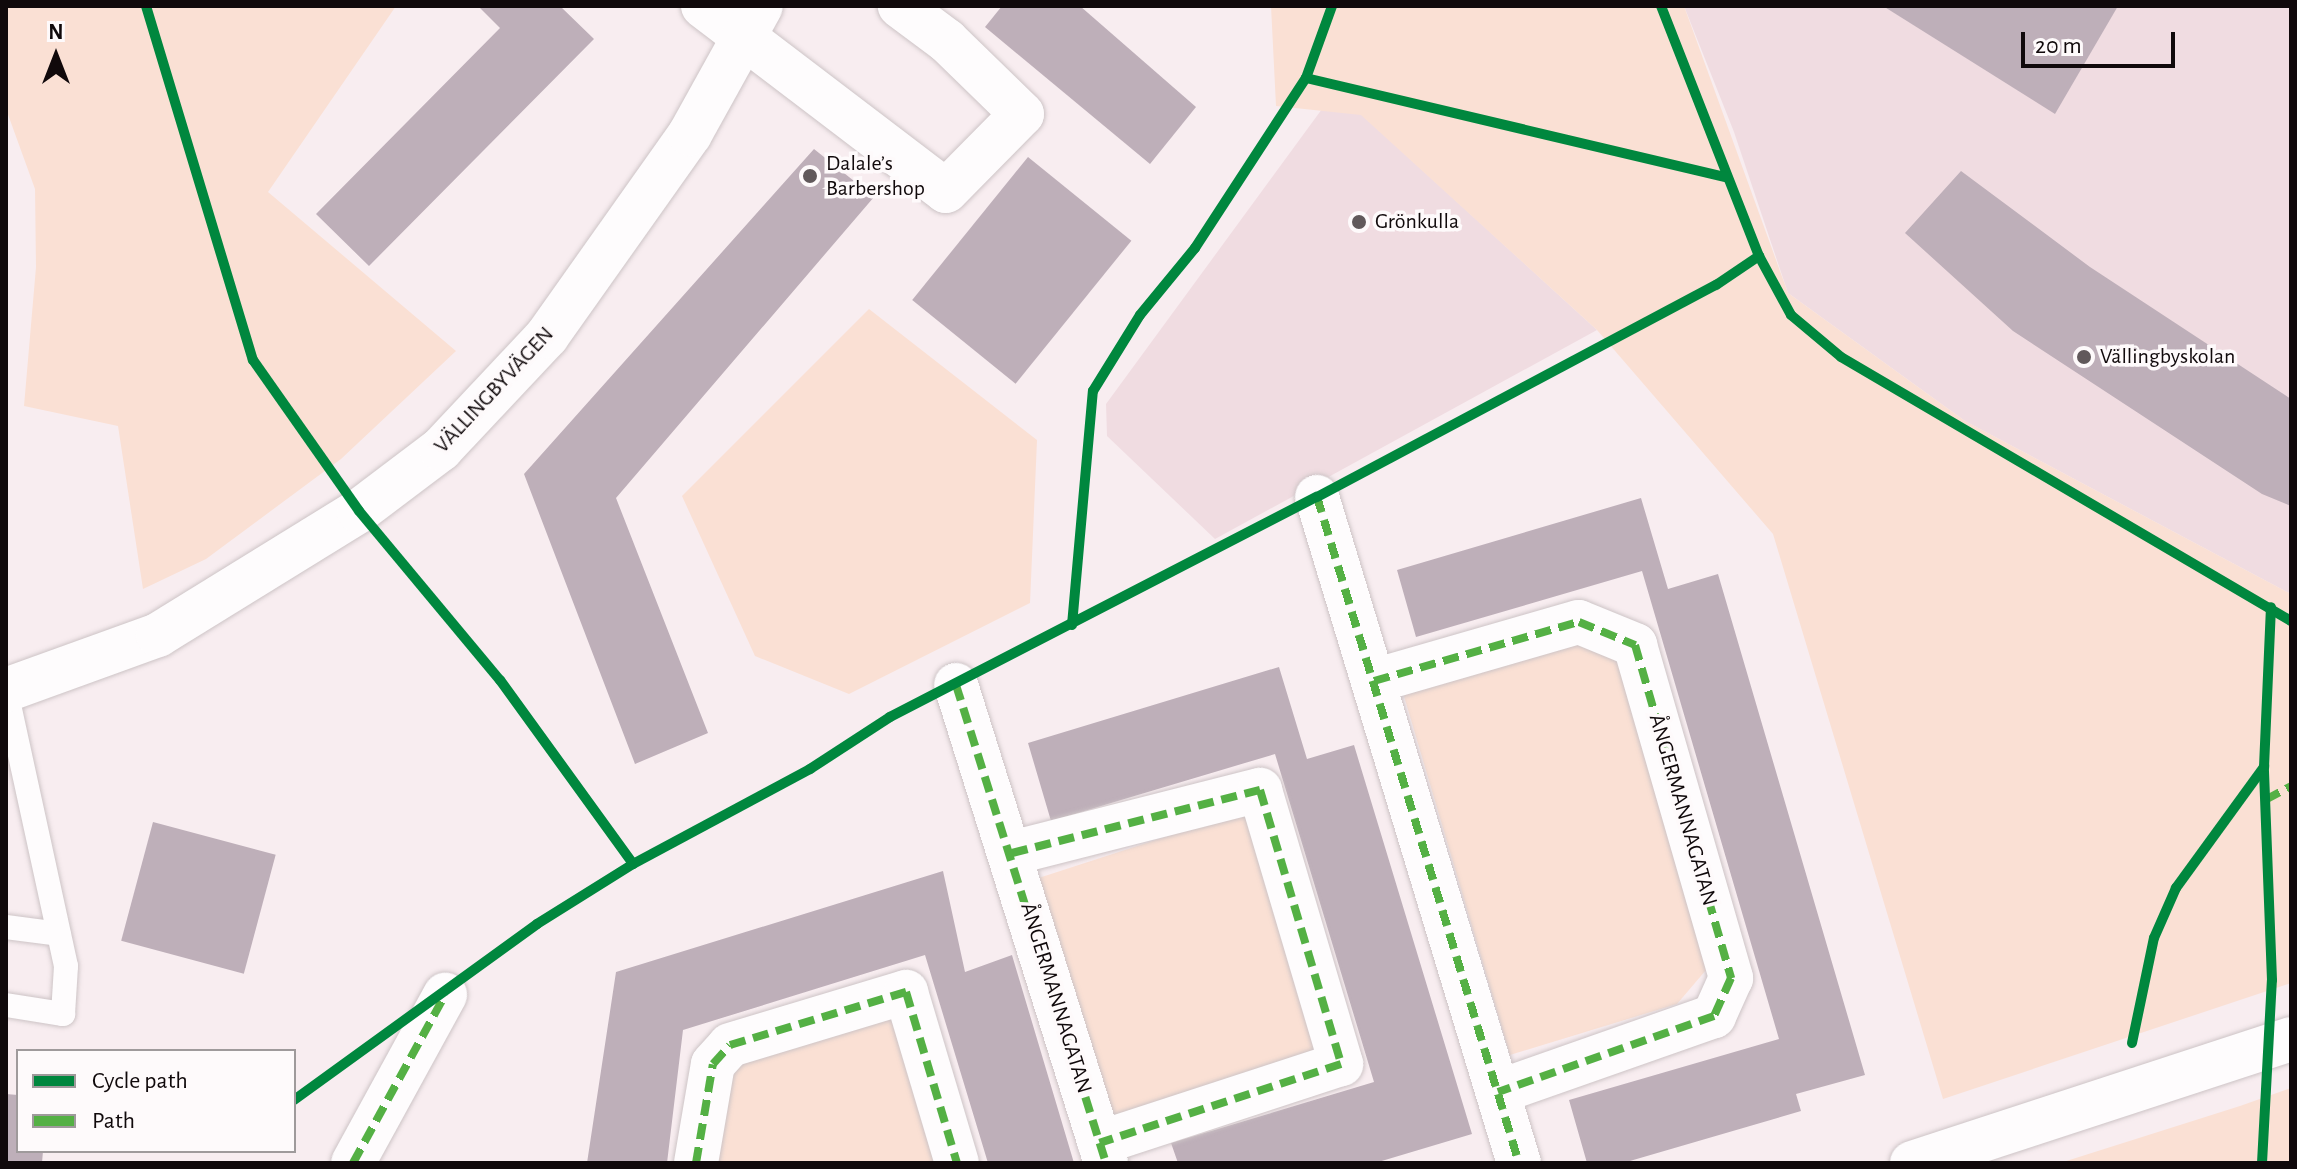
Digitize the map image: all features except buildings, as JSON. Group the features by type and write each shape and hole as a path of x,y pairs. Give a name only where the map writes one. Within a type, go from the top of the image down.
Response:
{"street":[{"path":"703,6 754,21 946,191 1022,114 947,41 900,6"},
{"name":"VÄLLINGBYVÄGEN","path":"6,690 158,635 359,511 441,449 547,336 690,134 754,21"},
{"path":"1317,497 1519,1163"},
{"name":"ÅNGERMANNAGATAN","path":"1374,681 1579,622 1635,645 1731,978 1714,1016 1498,1092"},
{"name":"ÅNGERMANNAGATAN","path":"956,685 1012,853 1103,1153 1341,1064 1260,790 1012,853"},
{"path":"696,1163 713,1064 730,1045 906,992 957,1163"},
{"path":"353,1163 445,995"},
{"path":"1912,1163 2291,1039"}],"lane":[{"path":"6,690 66,966 63,1014 6,1005"},
{"path":"6,927 59,934"}],"shaded area":[{"path":"6,6 396,6 268,192 456,351 341,459 206,559 143,589 118,426 24,406 36,267 35,189 6,109"},
{"path":"1271,6 1684,6 1788,293 1965,421 2291,594 2291,983 1943,1099 1773,534 1597,330 1361,115 1276,106"},
{"name":"Vällingbyskolan","path":"1684,6 2291,6 2291,594 1965,421 1788,293 1734,132"},
{"name":"Grönkulla","path":"1322,109 1361,114 1597,330 1215,539 1107,436 1106,404"},
{"path":"869,309 1037,440 1030,603 849,694 755,656 682,496"},
{"path":"1568,638 1621,657 1712,963 1677,1004 1510,1055 1401,686"},
{"path":"1245,811 1325,1057 1115,1126 1035,879"},
{"path":"897,1009 943,1163 713,1163 726,1076 747,1056"},
{"path":"2291,1088 2291,1163 2060,1163 2240,1106"}],"marked path":[{"path":"1317,497 1519,1163"},
{"path":"1374,681 1579,622 1635,645 1731,978 1714,1016 1498,1092"},
{"path":"956,685 1106,1163"},
{"path":"2265,800 2291,786"},
{"path":"1012,853 1260,790 1341,1064 1100,1143"},
{"path":"696,1163 713,1064 730,1045 906,992 957,1163"},
{"path":"353,1163 445,995"}],"cycle path":[{"path":"146,6 253,360 359,511 500,680 633,864"},
{"path":"1072,625 1093,391 1140,315 1195,248 1306,78 1332,6"},
{"path":"1661,6 1759,256 1791,315 1841,357 2291,621"},
{"path":"1306,78 1726,177"},
{"path":"296,1099 537,924 633,864 810,769 890,717 1317,497 1716,285 1759,256"},
{"path":"2262,1163 2272,980 2264,767 2271,607"},
{"path":"2132,1043 2154,938 2176,888 2264,767"}],"place":[{"name":"Dalale’s Barbershop","path":"810,176"},
{"name":"Grönkulla","path":"1359,222"},
{"name":"Vällingbyskolan","path":"2084,357"}]}
